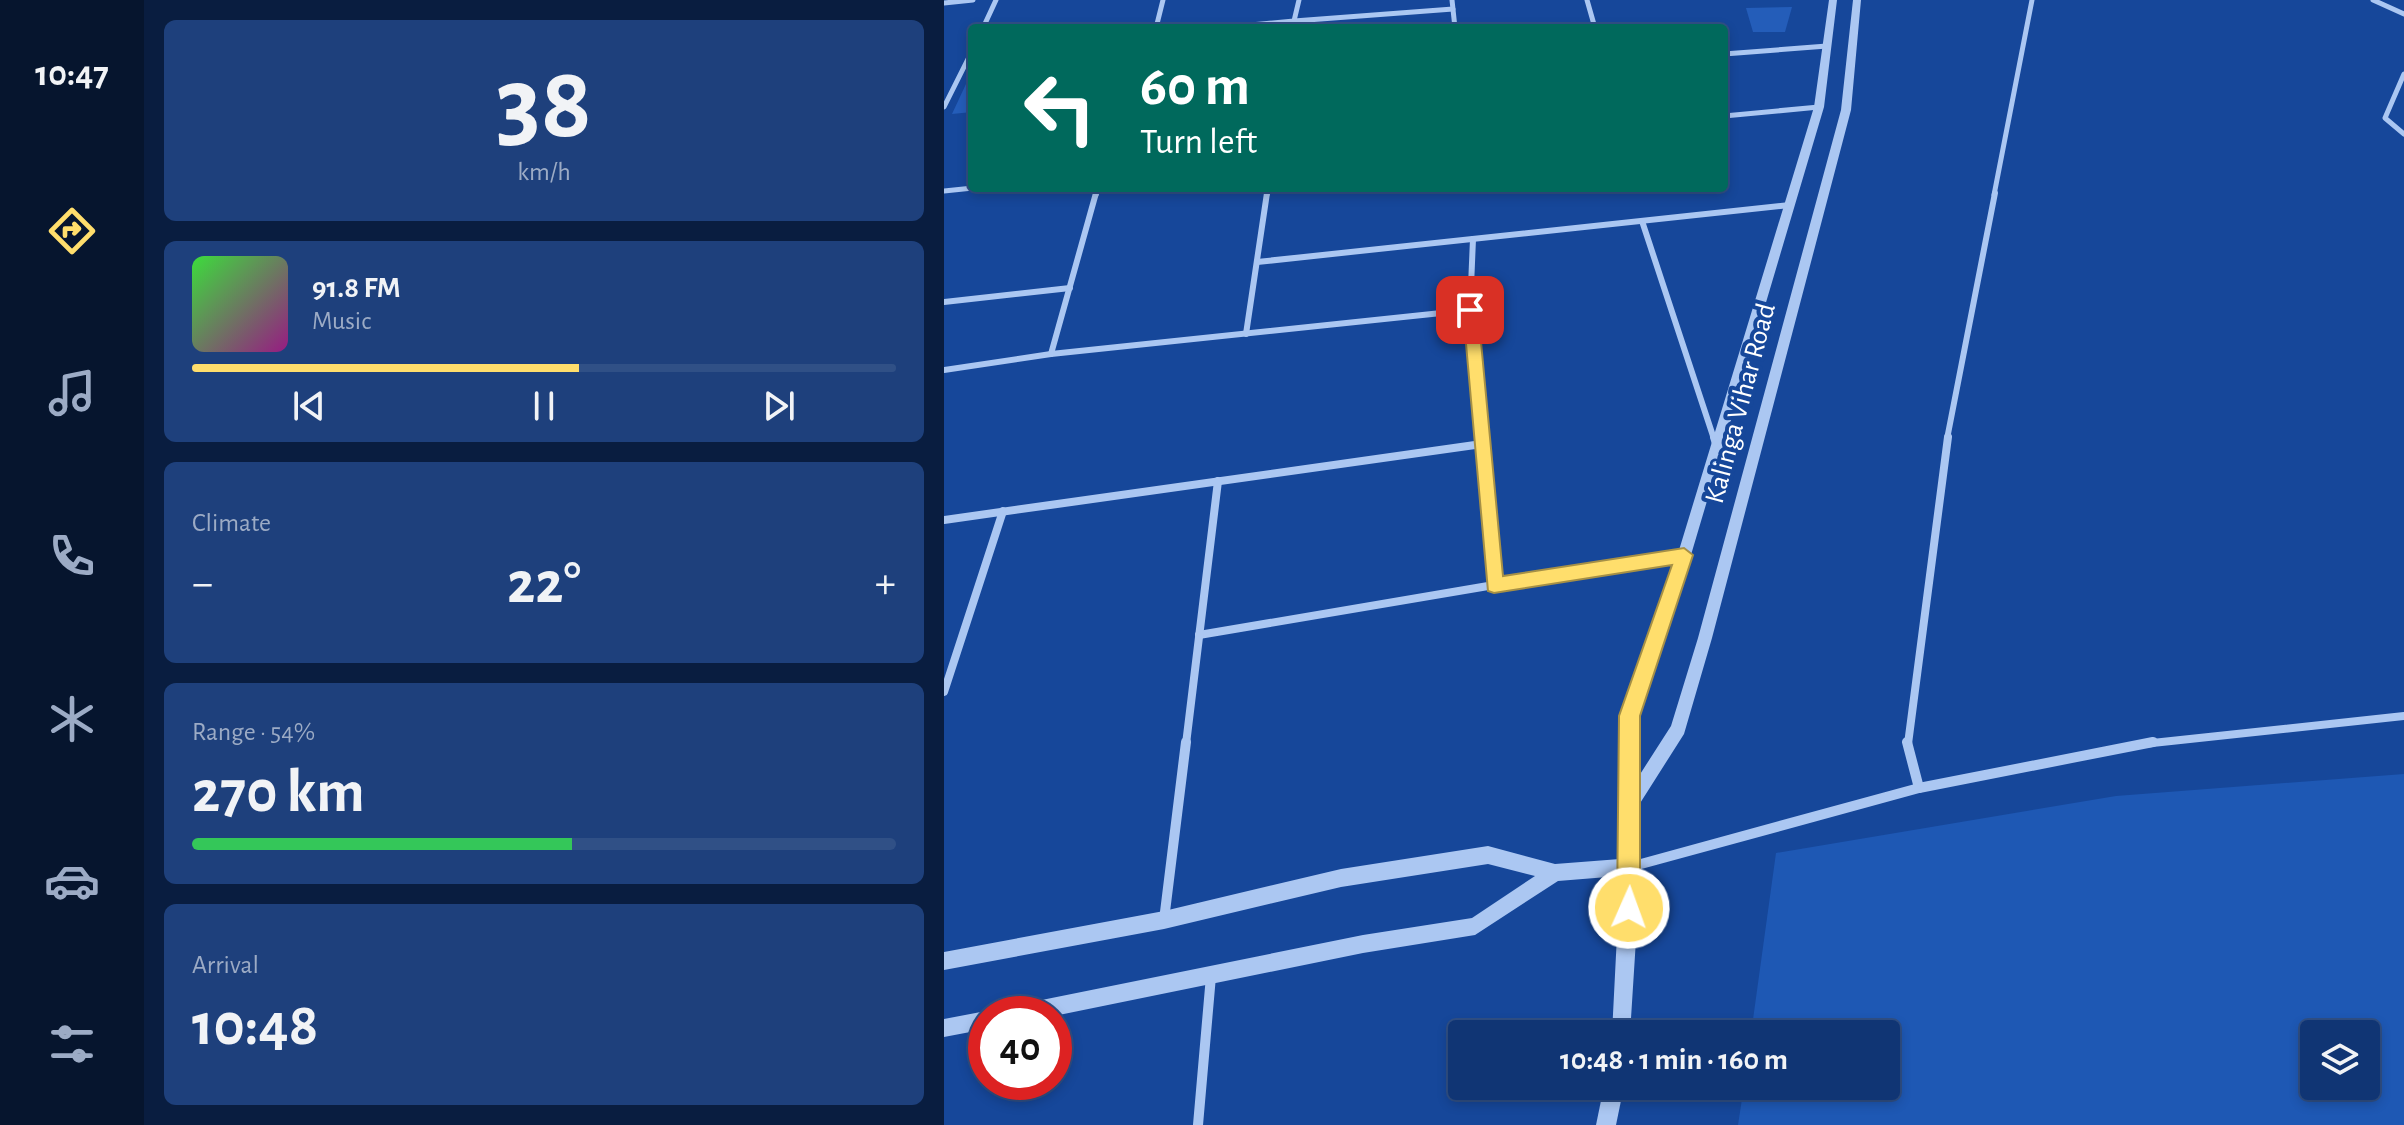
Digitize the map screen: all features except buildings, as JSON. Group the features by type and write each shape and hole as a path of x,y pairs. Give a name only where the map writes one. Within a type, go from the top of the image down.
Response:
{"street":[{"path":"944,3 973,0"},
{"path":"985,24 996,0"},
{"path":"1157,24 1163,0"},
{"path":"1293,24 1299,0"},
{"path":"1452,0 1455,24"},
{"path":"1587,0 1594,24"},
{"name":"Kalinga Vihar Road","path":"1622,1020 1630,867 1629,716 1684,555 1819,107 1833,0"},
{"name":"Kalinga Vihar Road","path":"1630,805 1678,729 1846,110 1857,0"},
{"path":"1919,788 1907,741 1941,471 2032,0"},
{"path":"2373,0 2404,14"},
{"path":"1303,24 1453,9"},
{"path":"1728,54 1827,46"},
{"path":"944,107 968,59"},
{"path":"2404,74 2385,118 2388,124 2404,134"},
{"path":"1728,116 1819,107 1846,110"},
{"path":"944,191 968,189"},
{"path":"1051,354 1097,192"},
{"path":"1246,334 1267,192"},
{"path":"1257,262 1790,205"},
{"path":"1642,221 1717,447"},
{"path":"1473,239 1470,310 1494,585"},
{"path":"944,302 1070,288"},
{"path":"944,370 1051,354 1470,310"},
{"path":"944,520 1482,444"},
{"path":"1164,920 1218,481"},
{"path":"944,692 947,672 1003,511"},
{"path":"1199,635 1684,555"},
{"path":"944,961 1164,920 1341,878 1488,855 1555,873 1630,867 1919,788 2172,738 2404,716"},
{"path":"1072,1003 1475,926 1555,873"},
{"path":"1198,1125 1211,976"},
{"path":"944,1028 968,1023"},
{"path":"1606,1125 1611,1100"}],"shaded area":[{"path":"2404,774 2404,1125 1738,1125 1742,1100 1900,1100 1900,1020 1753,1020 1776,853 2116,796"}],"route":[{"path":"1470,310 1494,585 1684,555 1662,629 1629,716 1629,908"}]}
